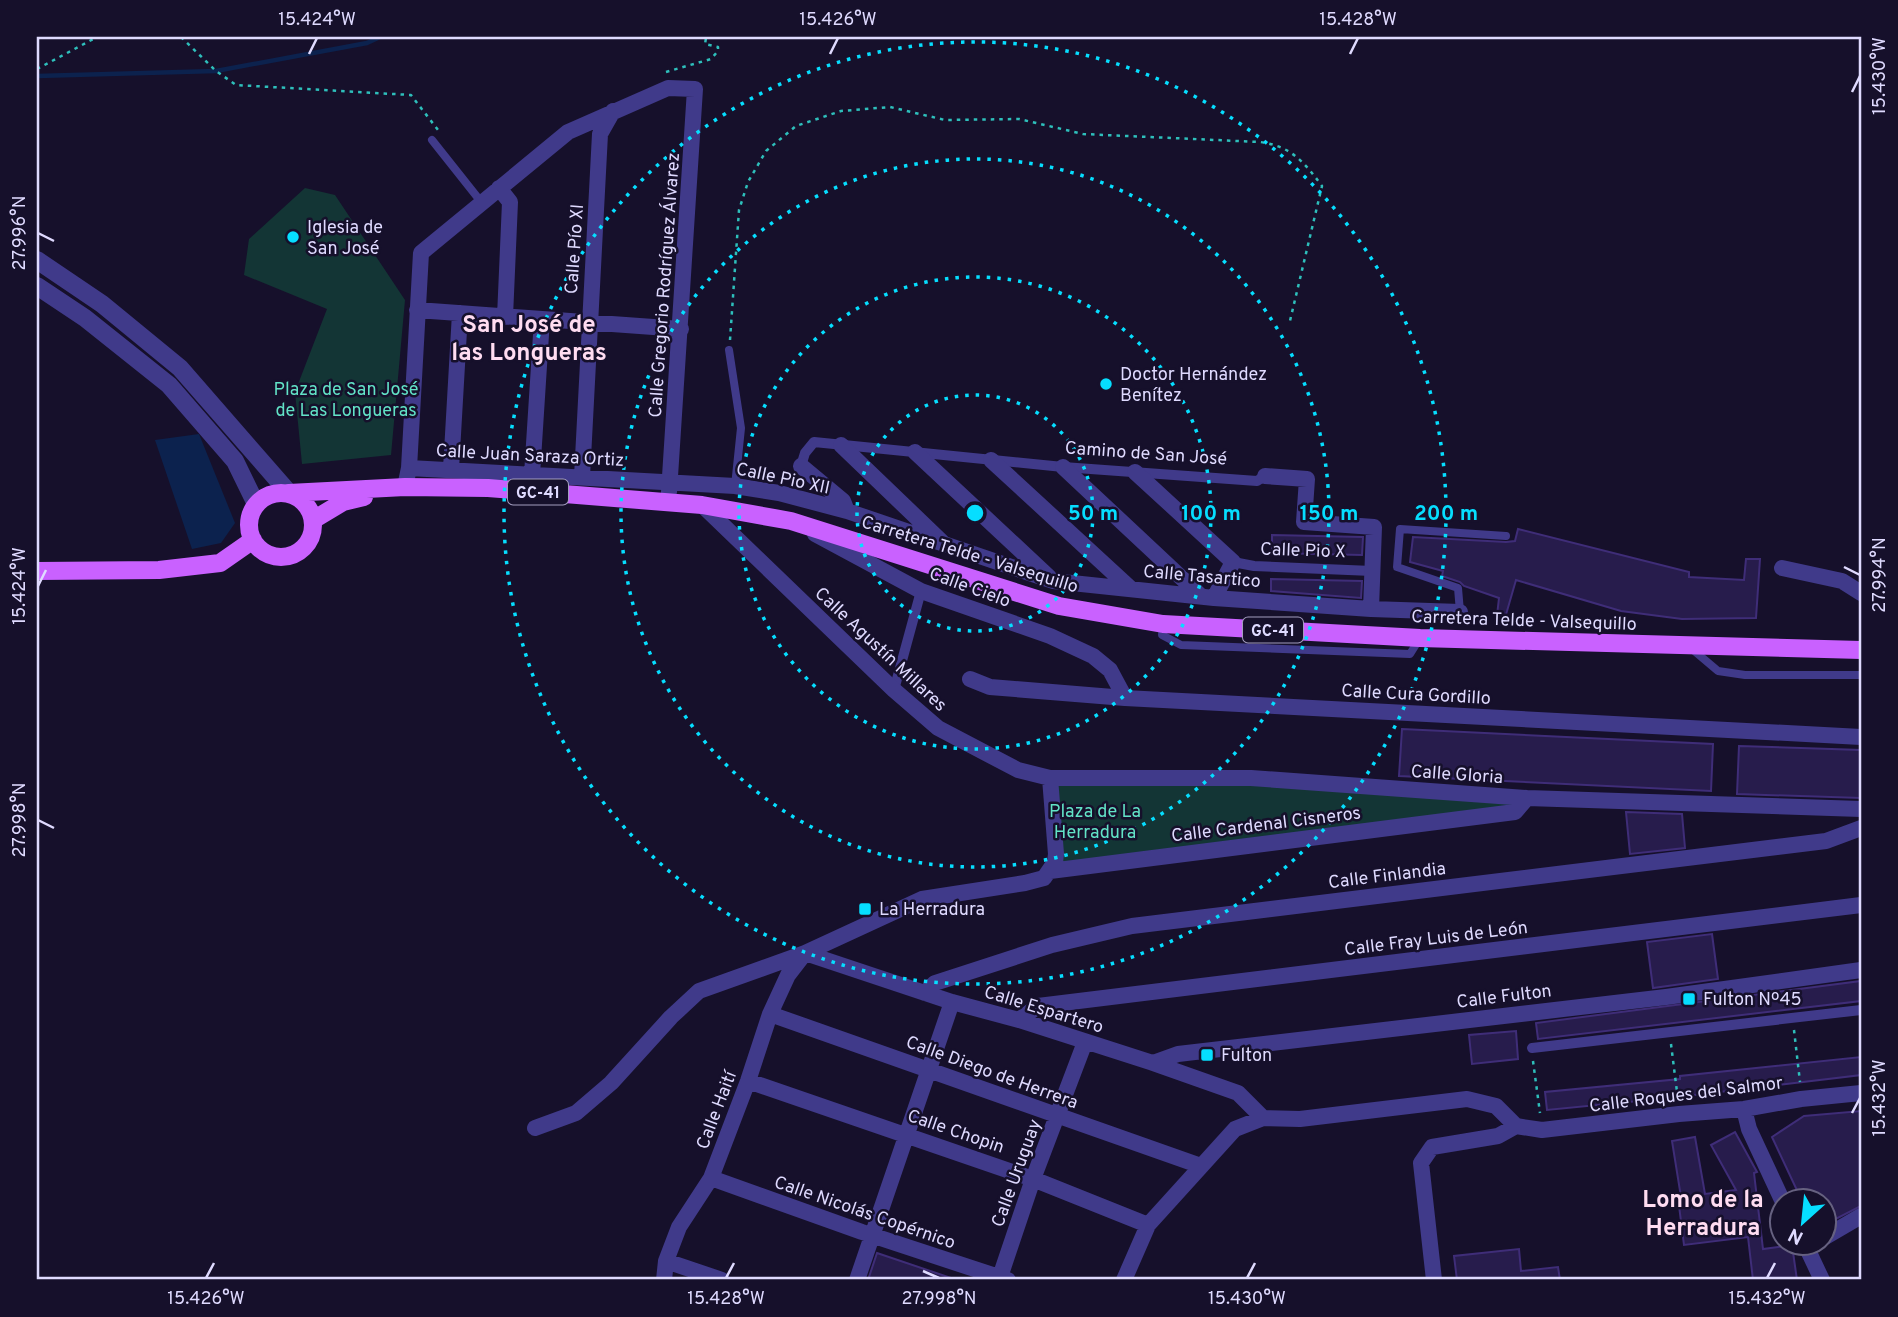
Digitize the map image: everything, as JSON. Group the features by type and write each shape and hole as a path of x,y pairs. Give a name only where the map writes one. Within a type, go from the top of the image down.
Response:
{"main road":[{"name":"Carretera Telde - Valsequillo","path":"313,520 343,502 405,487"},
{"name":"Carretera Telde - Valsequillo","path":"289,494 405,487 669,492 702,506 791,521 1059,606 1163,624 1420,638 1861,650"},
{"name":"GC-41","path":"256,504 275,493 289,494"},
{"path":"256,504 250,519 253,540 260,549 272,555 283,557 294,554 309,542 313,520 308,506 300,498 289,494"},
{"path":"37,571 159,570 219,563 253,540"}],"street":[{"name":"Calle Gregorio Rodríguez Álvarez","path":"613,110 668,88 695,89 669,492"},
{"path":"405,487 409,468 421,253 568,132 613,110"},
{"name":"Calle Pío XI","path":"582,477 600,134 613,110"},
{"path":"499,188 510,202 505,317"},
{"path":"37,260 102,304 180,368 289,494"},
{"path":"37,286 85,318 169,385 235,461 256,504"},
{"path":"416,310 681,329"},
{"path":"451,469 460,313"},
{"path":"532,475 542,319"},
{"name":"Camino de San José","path":"802,466 805,453 814,442 1063,467 1257,481 1265,476 1307,479 1304,522 1374,527 1371,609"},
{"path":"841,445 946,546"},
{"path":"915,452 1053,581"},
{"path":"991,460 1131,589"},
{"name":"Calle Pio XII","path":"802,466 843,501 847,512"},
{"path":"1063,467 1208,598 1233,562 1135,472"},
{"name":"Calle Juan Saraza Ortiz","path":"409,468 582,477 669,492"},
{"name":"Calle Pio XII","path":"669,492 735,486 779,493 847,512 946,546"},
{"name":"Calle Agustín Millares","path":"702,506 894,690 938,728 1018,770 1050,778"},
{"name":"Calle Cielo","path":"791,521 921,591 1050,636 1093,656 1110,670 1125,698"},
{"name":"Calle Tasartico","path":"946,546 1053,581 1208,598 1460,612"},
{"name":"Calle Pio X","path":"1233,562 1254,566 1372,570"},
{"path":"1782,568 1842,580 1861,593"},
{"path":"894,690 921,591"},
{"name":"Calle Cura Gordillo","path":"970,679 990,687 1125,698 1861,737"},
{"path":"1050,778 1056,854 1050,871"},
{"name":"Calle Gloria","path":"1050,778 1251,778 1527,798 1861,809"},
{"name":"Calle Cardenal Cisneros","path":"535,1128 576,1113 611,1083 671,1017 699,991 805,953 922,899 1025,883 1044,878 1050,871 1515,811 1527,798"},
{"name":"Calle Finlandia","path":"925,993 935,984 1052,945 1132,926 1826,841 1861,828"},
{"name":"Calle Fray Luis de León","path":"1019,1020 1038,1006 1861,905"},
{"name":"Calle Espartero","path":"805,953 952,1002 1019,1020 1153,1063 1238,1093 1263,1118"},
{"name":"Calle Haití","path":"664,1280 666,1261 679,1227 711,1178 770,1014 788,975 805,953"},
{"name":"Calle Fulton","path":"1153,1063 1178,1054 1666,997 1861,970"},
{"path":"857,1280 952,1002"},
{"path":"1532,1048 1861,1010"},
{"name":"Calle Diego de Herrera","path":"770,1014 1201,1166"},
{"name":"Calle Uruguay","path":"1004,1279 1033,1179 1085,1042"},
{"name":"Calle Chopin","path":"748,1081 908,1134 1033,1179 1148,1225"},
{"name":"Calle Roques del Salmor","path":"1434,1280 1421,1163 1432,1147 1498,1136 1516,1126 1542,1130 1679,1114 1744,1110 1801,1099 1861,1093"},
{"path":"1124,1280 1148,1225 1235,1129 1263,1118 1300,1119 1467,1099 1496,1106 1516,1126"},
{"path":"1744,1110 1749,1129 1776,1188"},
{"name":"Calle Nicolás Copérnico","path":"711,1178 1004,1279"},
{"path":"1839,1229 1861,1216"},
{"path":"1813,1258 1822,1280"},
{"path":"666,1261 722,1280"}],"lane":[{"path":"432,140 482,203"},
{"path":"729,350 741,428 735,486"},
{"path":"1460,612 1458,588 1397,567 1400,530 1506,536"},
{"path":"1689,647 1718,671 1745,675 1861,675"}],"path":[{"path":"37,69 97,37"},
{"path":"181,37 216,71 236,85 411,95 442,135"},
{"path":"729,350 739,210 748,182 766,151 796,125 841,111 890,107 945,120 1019,119 1083,134 1281,145 1308,167 1322,186 1289,325"},
{"path":"1793,1018 1801,1099"},
{"path":"1670,1033 1679,1114"},
{"path":"1532,1048 1542,1130"}],"green space":[{"name":"Plaza de San José de Las Longueras","path":"305,188 335,195 405,300 391,455 302,464 295,392 327,309 244,275 249,239"},
{"name":"Plaza de La Herradura","path":"1249,782 1516,801 1512,809 1059,864 1054,783"}],"water":[{"path":"199,434 235,523 221,543 192,549 155,440"}],"building":[{"path":"1518,529 1689,572 1689,577 1744,580 1746,559 1760,559 1756,618 1682,619 1621,611 1516,580 1503,625 1496,624 1499,598 1442,576 1443,571 1410,562 1413,537 1506,542 1515,541"},
{"path":"1272,535 1363,537 1362,555 1272,553"},
{"path":"1271,579 1362,581 1361,598 1271,591"},
{"path":"1402,729 1713,744 1711,791 1399,776"},
{"path":"1739,746 1861,750 1861,798 1737,794"},
{"path":"1626,812 1682,814 1685,848 1630,854"},
{"path":"1712,934 1718,979 1653,988 1647,942"},
{"path":"1861,981 1861,1001 1538,1039 1536,1023"},
{"path":"1516,1031 1518,1059 1472,1064 1469,1035"},
{"path":"1861,1057 1861,1075 1547,1110 1545,1092"},
{"path":"1861,1111 1861,1206 1839,1217 1839,1188 1796,1188 1772,1137 1804,1116"},
{"path":"1735,1132 1757,1172 1754,1173 1763,1249 1769,1248 1769,1258 1794,1258 1797,1280 1753,1280 1748,1237 1684,1245 1678,1198 1681,1197 1672,1141 1695,1137 1705,1194 1736,1190 1711,1145"},
{"path":"1519,1249 1521,1271 1558,1267 1560,1280 1457,1280 1454,1256"},
{"path":"877,1253 951,1278 951,1280 868,1280"}],"waterway":[{"path":"37,76 216,71 367,43 380,37"}],"place":[{"name":"Iglesia de San José","path":"293,237"},
{"name":"Doctor Hernández Benítez","path":"1106,384"},
{"name":"La Herradura","path":"865,909"},
{"name":"Fulton Nº45","path":"1689,999"},
{"name":"Fulton","path":"1207,1055"}],"district":[{"name":"San José de las Longueras","path":"529,338"},
{"name":"Lomo de la Herradura","path":"1703,1213"}]}
